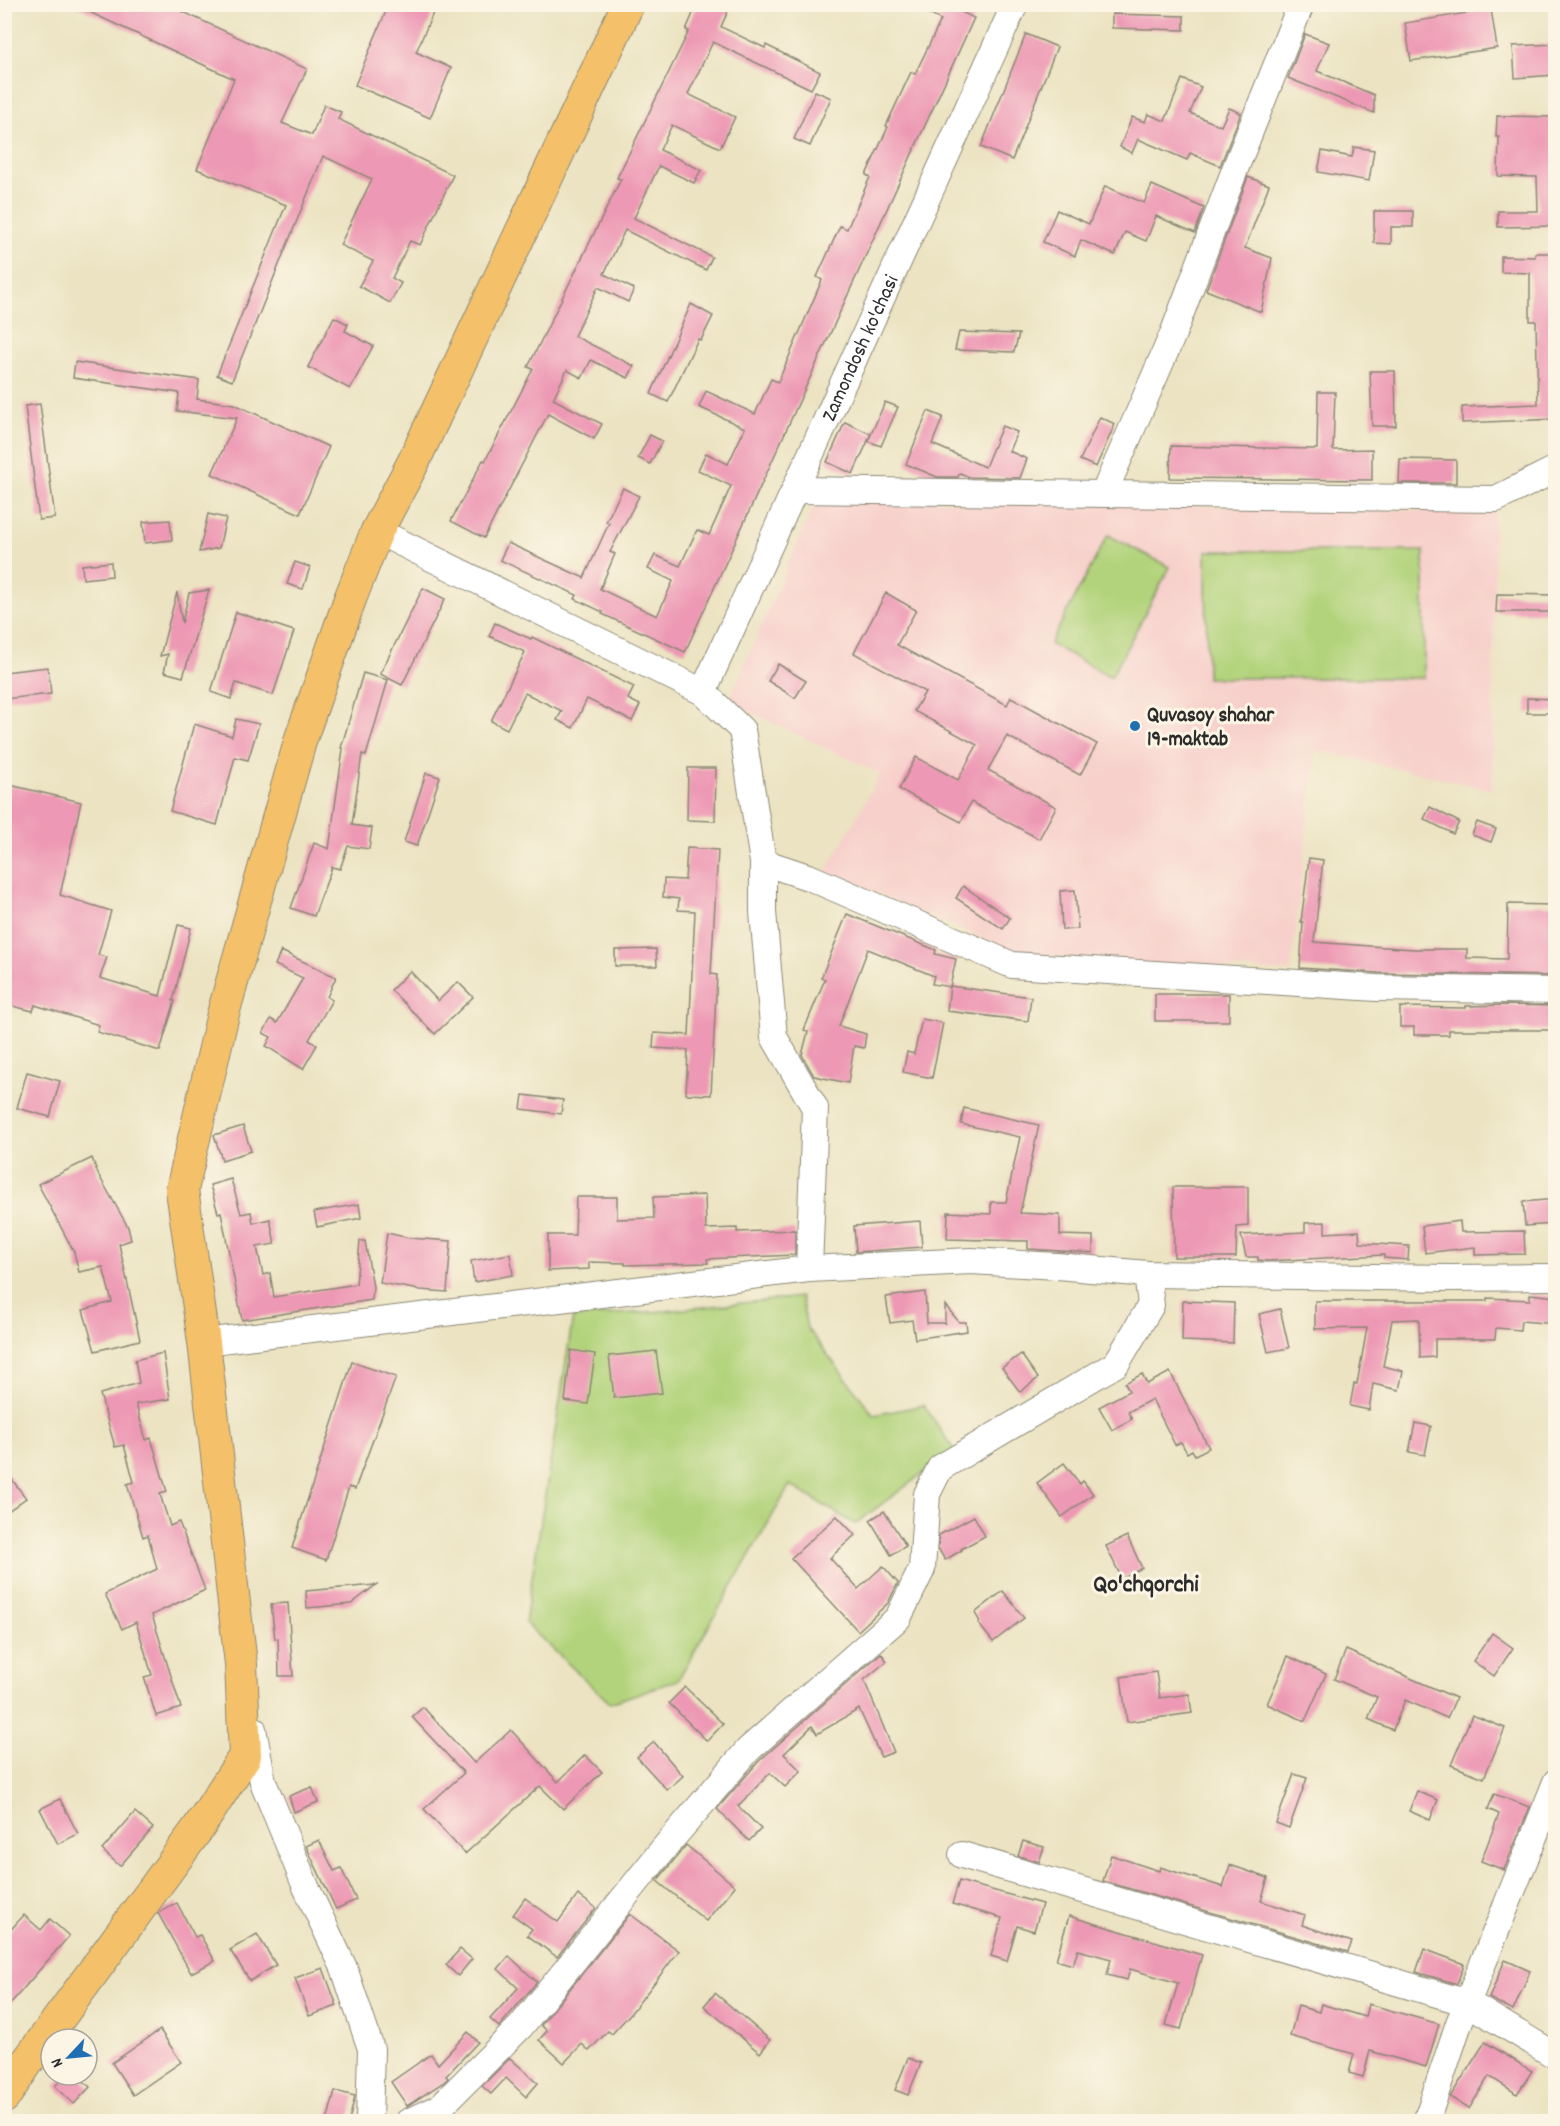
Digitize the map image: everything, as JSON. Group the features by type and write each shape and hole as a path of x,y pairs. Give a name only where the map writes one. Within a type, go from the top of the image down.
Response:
{"main road":[{"path":"4,2097 199,1827 245,1756 241,1664 204,1342 182,1190 222,1014 298,749 350,599 377,531 418,452 628,4"}],"street":[{"path":"1104,493 1173,334 1237,164 1301,4"},
{"name":"Zamondosh ko'chasi","path":"703,692 1013,5"},
{"path":"796,490 1496,499 1556,469"},
{"path":"377,531 703,692 742,730 763,862 763,912 774,1036 815,1108 809,1269"},
{"path":"763,862 812,878 1012,965 1377,988 1556,991"},
{"path":"204,1342 809,1269 971,1261 1147,1274 1556,1277"},
{"path":"408,2121 440,2108 521,2026 664,1848 748,1750 898,1618 922,1569 927,1494 940,1468 1116,1364 1151,1305 1147,1274"},
{"path":"241,1664 262,1782 306,1887 344,1968 371,2049 369,2121"},
{"path":"1426,2121 1459,2023 1556,1782"},
{"path":"962,1855 1468,2003 1556,2056"}],"shaded area":[{"name":"Quvasoy shahar 19-maktab","path":"817,498 1495,512 1492,790 1316,750 1291,972 1085,961 1005,948 826,872 880,774 728,702"}],"green space":[{"path":"1108,535 1170,567 1111,677 1050,644"},
{"path":"1206,551 1424,551 1424,678 1207,678"},
{"path":"801,1297 807,1328 874,1415 924,1405 954,1450 855,1524 790,1485 678,1680 610,1703 525,1623 573,1317 665,1311"}],"building":[{"path":"72,4 166,4 307,69 282,123 312,135 324,105 341,112 338,119 453,175 420,245 410,241 392,278 401,283 390,303 359,286 373,261 340,245 372,179 323,156 232,381 217,375 286,205 197,169 234,79"},
{"path":"389,4 437,4 416,52 451,68 430,118 355,85"},
{"path":"697,4 731,4 721,27 765,48 766,45 820,72 811,89 713,42 688,94 735,117 720,148 672,125 660,150 701,170 694,183 659,166 634,218 712,257 706,270 625,230 604,274 634,289 628,302 598,287 574,336 634,366 628,378 591,360 582,378 567,370 553,399 602,424 594,439 548,414 484,538 451,521 533,369 528,367 621,179 617,178 689,31 686,30"},
{"path":"909,4 945,4 974,18 685,652 602,614 603,612 575,599 577,595 500,560 508,543 584,578 609,523 606,522 623,488 639,496 610,552 615,554 600,589 657,616 673,581 648,569 655,555 680,566 697,530 709,535 731,486 698,470 706,453 728,464 745,428 699,407 706,391 755,414 771,379 778,382 822,280 817,277 840,226 847,229 870,177 866,175 888,127 886,126 911,72 915,74 941,20"},
{"path":"1491,9 1497,48 1411,61 1405,23"},
{"path":"1112,14 1184,16 1184,30 1112,28"},
{"path":"1026,34 1057,47 1012,160 981,147"},
{"path":"1305,34 1329,43 1317,71 1374,95 1374,113 1288,78"},
{"path":"1556,44 1556,75 1515,78 1513,46"},
{"path":"1182,79 1201,87 1190,113 1221,126 1229,108 1241,113 1220,166 1190,153 1187,160 1138,139 1132,153 1120,147 1132,117 1145,122 1148,114 1165,121"},
{"path":"815,91 831,98 810,146 794,139"},
{"path":"1497,116 1556,117 1556,226 1498,227 1498,211 1538,211 1537,177 1498,176"},
{"path":"1354,147 1374,150 1369,181 1318,172 1322,151 1352,157"},
{"path":"1248,177 1269,185 1245,248 1272,258 1261,312 1206,290"},
{"path":"1152,185 1204,208 1195,233 1156,216 1146,241 1125,232 1115,255 1081,240 1075,256 1043,242 1057,210 1089,224 1105,186 1144,203"},
{"path":"1374,211 1413,211 1413,227 1391,227 1391,244 1374,243"},
{"path":"1535,253 1556,253 1556,419 1462,423 1462,407 1538,404 1536,321 1530,321 1530,273 1501,272 1501,256 1535,257"},
{"path":"691,304 713,316 701,340 698,339 668,402 651,394"},
{"path":"334,317 348,324 345,331 373,346 350,389 308,367"},
{"path":"959,332 1019,334 1014,352 955,350"},
{"path":"75,362 199,380 197,399 234,404 329,447 300,514 212,474 237,418 177,411 179,393 73,378"},
{"path":"1370,371 1395,371 1396,426 1372,426"},
{"path":"1318,392 1335,392 1333,450 1372,449 1372,480 1170,478 1171,446 1317,449"},
{"path":"885,402 898,407 881,446 868,441"},
{"path":"40,404 55,518 39,520 25,406"},
{"path":"928,411 943,417 932,444 985,467 1002,426 1017,432 1009,451 1027,459 1020,478 969,477 960,473 958,477 937,477 906,464"},
{"path":"1100,417 1115,424 1096,467 1080,460"},
{"path":"845,422 871,434 853,474 827,462"},
{"path":"650,435 662,441 650,464 638,458"},
{"path":"1400,459 1456,460 1456,483 1399,483"},
{"path":"208,514 226,518 219,548 199,552"},
{"path":"170,520 172,540 145,543 143,522"},
{"path":"111,562 112,576 83,579 82,565"},
{"path":"295,562 310,567 303,589 287,584"},
{"path":"423,588 445,599 402,685 380,674"},
{"path":"209,590 183,677 164,672 168,654 160,656 177,592 182,623 189,593"},
{"path":"886,593 916,610 897,645 1007,705 1011,697 1097,744 1080,775 1007,736 988,770 1056,807 1039,839 971,802 961,822 899,789 916,757 958,780 977,745 914,711 925,692 854,653"},
{"path":"1497,594 1556,595 1556,612 1496,612"},
{"path":"236,612 294,631 273,695 236,683 231,699 211,692"},
{"path":"495,623 531,639 532,637 634,687 628,699 640,705 632,721 587,699 573,728 557,720 562,711 525,693 507,729 491,721 525,652 489,636"},
{"path":"778,664 806,681 795,698 768,681"},
{"path":"48,667 51,694 4,699 4,672"},
{"path":"363,673 388,680 366,756 362,754 352,825 372,828 369,849 348,846 340,869 332,867 314,916 291,908 314,843 329,849 343,749 341,748"},
{"path":"1527,698 1556,699 1556,713 1527,713"},
{"path":"236,719 259,724 248,760 235,757 217,825 170,811 194,724 232,736"},
{"path":"688,768 716,768 715,821 687,820"},
{"path":"426,773 440,777 417,846 404,842"},
{"path":"10,785 81,802 60,895 111,911 98,955 107,957 100,978 160,996 178,925 191,928 173,1001 175,1001 160,1051 97,1032 99,1025 35,1005 33,1011 4,1004 4,811"},
{"path":"1430,807 1459,822 1453,834 1424,819"},
{"path":"1477,822 1496,829 1491,842 1472,835"},
{"path":"687,848 718,850 711,974 717,975 711,1095 686,1094 688,1050 653,1048 654,1033 689,1035 695,911 678,910 679,899 663,897 664,879 685,880"},
{"path":"1309,858 1323,860 1314,942 1413,949 1467,949 1467,958 1507,959 1508,904 1554,905 1553,960 1556,960 1556,976 1378,973 1300,968 1303,922 1301,922"},
{"path":"963,886 1010,918 1003,929 956,898"},
{"path":"1075,890 1078,929 1062,930 1060,891"},
{"path":"847,914 936,950 935,954 956,959 950,987 932,984 934,976 868,949 839,1026 866,1034 864,1048 854,1046 848,1083 814,1076 802,1055 808,1032 804,1030 825,979 821,978"},
{"path":"656,949 657,966 615,966 615,950"},
{"path":"281,951 336,977 327,997 332,1000 309,1040 317,1045 303,1069 266,1046 271,1037 263,1033 271,1019 277,1023 303,978 275,965"},
{"path":"410,971 438,1001 458,982 473,997 435,1034 391,990"},
{"path":"950,986 1031,997 1028,1021 947,1011"},
{"path":"1155,994 1229,994 1229,1021 1155,1021"},
{"path":"1466,1006 1556,1006 1556,1030 1449,1030 1449,1035 1414,1035 1414,1027 1400,1027 1400,1007 1466,1008"},
{"path":"922,1019 943,1023 932,1078 903,1072 907,1052 914,1054"},
{"path":"27,1072 60,1081 50,1117 17,1108"},
{"path":"523,1095 563,1100 561,1114 521,1109"},
{"path":"964,1108 1039,1125 1020,1213 1060,1215 1060,1235 1093,1236 1093,1253 1028,1249 1028,1241 947,1239 948,1212 991,1214 991,1202 1006,1202 1020,1137 961,1124"},
{"path":"243,1126 251,1151 222,1160 214,1135"},
{"path":"92,1158 98,1174 128,1227 131,1240 119,1244 140,1340 95,1351 83,1310 112,1302 103,1267 79,1272 74,1252 38,1184"},
{"path":"231,1179 241,1214 251,1212 253,1223 270,1219 275,1244 257,1247 263,1275 270,1273 274,1297 356,1284 360,1241 365,1241 373,1287 372,1300 242,1320 221,1212 218,1213 210,1185"},
{"path":"1173,1187 1248,1187 1248,1226 1237,1227 1236,1257 1174,1257"},
{"path":"705,1195 706,1229 737,1228 737,1232 795,1230 795,1255 707,1259 708,1263 625,1265 625,1263 589,1262 589,1269 548,1271 548,1235 575,1235 576,1197 617,1197 617,1219 654,1218 653,1197"},
{"path":"1556,1199 1556,1224 1525,1226 1523,1202"},
{"path":"359,1204 361,1218 317,1227 314,1212"},
{"path":"920,1221 922,1247 856,1252 854,1226"},
{"path":"1460,1221 1461,1232 1524,1231 1525,1254 1475,1255 1475,1247 1425,1253 1422,1226"},
{"path":"1325,1222 1325,1233 1359,1231 1360,1243 1409,1246 1408,1260 1384,1258 1384,1255 1267,1261 1258,1260 1258,1257 1246,1257 1241,1235 1305,1232 1305,1223"},
{"path":"387,1233 409,1238 451,1241 447,1292 380,1283"},
{"path":"510,1254 513,1275 474,1282 471,1261"},
{"path":"925,1292 927,1323 945,1323 945,1305 959,1322 966,1322 967,1331 915,1339 912,1320 890,1323 886,1297"},
{"path":"1530,1294 1556,1297 1556,1324 1521,1321 1520,1330 1496,1328 1495,1339 1435,1339 1435,1357 1420,1358 1419,1319 1392,1320 1383,1366 1403,1371 1399,1390 1373,1384 1369,1410 1350,1406 1354,1384 1357,1384 1367,1328 1315,1329 1315,1301 1487,1301 1487,1298 1530,1300"},
{"path":"1183,1301 1234,1303 1233,1343 1182,1341"},
{"path":"1280,1309 1289,1348 1268,1352 1259,1314"},
{"path":"571,1350 595,1354 588,1404 565,1401"},
{"path":"656,1351 662,1393 614,1398 609,1356"},
{"path":"163,1353 170,1399 136,1404 146,1440 151,1438 167,1492 160,1494 170,1526 179,1522 205,1590 152,1615 181,1708 156,1716 144,1677 152,1675 136,1622 122,1629 105,1594 157,1569 148,1535 143,1537 127,1484 134,1482 124,1445 115,1447 100,1394 139,1383 135,1360"},
{"path":"1021,1354 1038,1378 1020,1392 1002,1368"},
{"path":"352,1362 396,1377 355,1489 349,1487 326,1560 292,1548"},
{"path":"1170,1372 1209,1448 1195,1455 1192,1450 1187,1453 1181,1442 1175,1445 1152,1399 1128,1412 1132,1419 1112,1430 1099,1407 1129,1391 1125,1383 1142,1374 1147,1384"},
{"path":"1415,1423 1431,1426 1425,1455 1409,1452"},
{"path":"1064,1463 1080,1484 1083,1481 1093,1494 1062,1517 1037,1483"},
{"path":"4,1469 26,1498 4,1514"},
{"path":"884,1511 906,1546 891,1555 870,1520"},
{"path":"837,1516 855,1535 830,1558 858,1589 883,1566 898,1583 888,1603 858,1631 791,1558"},
{"path":"974,1516 985,1536 945,1560 938,1548 939,1535"},
{"path":"1127,1536 1142,1568 1122,1579 1106,1546"},
{"path":"376,1585 351,1604 307,1608 306,1591"},
{"path":"1003,1591 1024,1618 993,1642 978,1623 980,1622 975,1613"},
{"path":"288,1603 293,1676 279,1676 278,1638 275,1639 271,1604"},
{"path":"1492,1633 1513,1648 1494,1676 1473,1661"},
{"path":"1346,1650 1456,1698 1447,1718 1405,1700 1393,1730 1368,1719 1377,1697 1334,1679"},
{"path":"881,1653 887,1661 864,1680 894,1752 881,1757 859,1709 817,1734 812,1726 784,1754 801,1771 785,1787 770,1773 738,1806 761,1829 749,1841 717,1809 759,1761"},
{"path":"1288,1656 1326,1674 1305,1721 1267,1704"},
{"path":"1156,1672 1160,1698 1189,1694 1192,1713 1127,1722 1121,1677"},
{"path":"685,1687 723,1724 707,1741 669,1703"},
{"path":"423,1707 474,1763 511,1730 558,1782 585,1755 602,1772 563,1809 540,1786 465,1854 424,1809 464,1773 412,1717"},
{"path":"1472,1715 1505,1728 1484,1778 1451,1765"},
{"path":"654,1742 683,1776 667,1790 637,1757"},
{"path":"1294,1774 1307,1778 1289,1828 1276,1823"},
{"path":"312,1787 318,1802 294,1812 289,1796"},
{"path":"1417,1791 1438,1800 1430,1820 1409,1811"},
{"path":"1494,1794 1530,1807 1504,1870 1481,1861 1499,1814 1488,1809"},
{"path":"60,1799 78,1834 58,1844 40,1809"},
{"path":"135,1812 153,1828 120,1866 102,1850"},
{"path":"319,1840 334,1871 341,1868 356,1900 336,1909 306,1846"},
{"path":"1023,1841 1044,1847 1039,1862 1018,1856"},
{"path":"686,1845 735,1886 706,1921 657,1881"},
{"path":"1111,1855 1159,1871 1160,1867 1223,1887 1230,1865 1268,1878 1261,1901 1305,1915 1302,1925 1352,1942 1348,1952 1103,1881"},
{"path":"959,1881 1042,1904 1034,1931 1017,1926 1007,1961 991,1956 1002,1918 952,1904"},
{"path":"578,1895 596,1908 557,1957 527,1935 532,1929 513,1915 525,1898 558,1922"},
{"path":"177,1903 195,1937 200,1935 215,1961 191,1973 158,1913"},
{"path":"630,1914 679,1951 612,2034 608,2031 589,2051 582,2044 564,2063 539,2040 547,2031 541,2025"},
{"path":"24,1915 41,1930 50,1919 69,1936 4,2011 4,1937"},
{"path":"1069,1916 1202,1955 1181,2029 1166,2025 1178,1983 1130,1969 1127,1980 1107,1975 1111,1959 1078,1950 1073,1965 1056,1960"},
{"path":"257,1934 276,1965 250,1981 230,1950"},
{"path":"460,1949 472,1959 458,1976 446,1965"},
{"path":"1424,1949 1464,1964 1457,1984 1416,1972"},
{"path":"509,1956 537,1982 499,2027 490,2019 518,1988 498,1969"},
{"path":"1505,1960 1530,1971 1513,2011 1489,1998"},
{"path":"323,1968 337,2006 309,2016 295,1978"},
{"path":"715,1993 770,2040 760,2053 704,2006"},
{"path":"1321,2004 1365,2017 1368,2004 1439,2024 1426,2067 1370,2051 1363,2077 1349,2073 1354,2054 1290,2036 1298,2006 1319,2012"},
{"path":"160,2030 181,2062 133,2095 112,2063"},
{"path":"468,2032 478,2042 446,2076 448,2078 444,2082 407,2106 391,2082 431,2054 438,2064"},
{"path":"1485,2042 1532,2071 1517,2094 1489,2076 1469,2109 1450,2097"},
{"path":"510,2058 538,2083 526,2097 506,2078 491,2094 482,2086"},
{"path":"908,2058 921,2063 908,2095 895,2090"},
{"path":"56,2087 90,2087 74,2104"},
{"path":"335,2091 355,2096 349,2121 327,2121"}],"place":[{"name":"Quvasoy shahar 19-maktab","path":"1135,726"}],"district":[{"name":"Qo'chqorchi","path":"1146,1583"}]}
